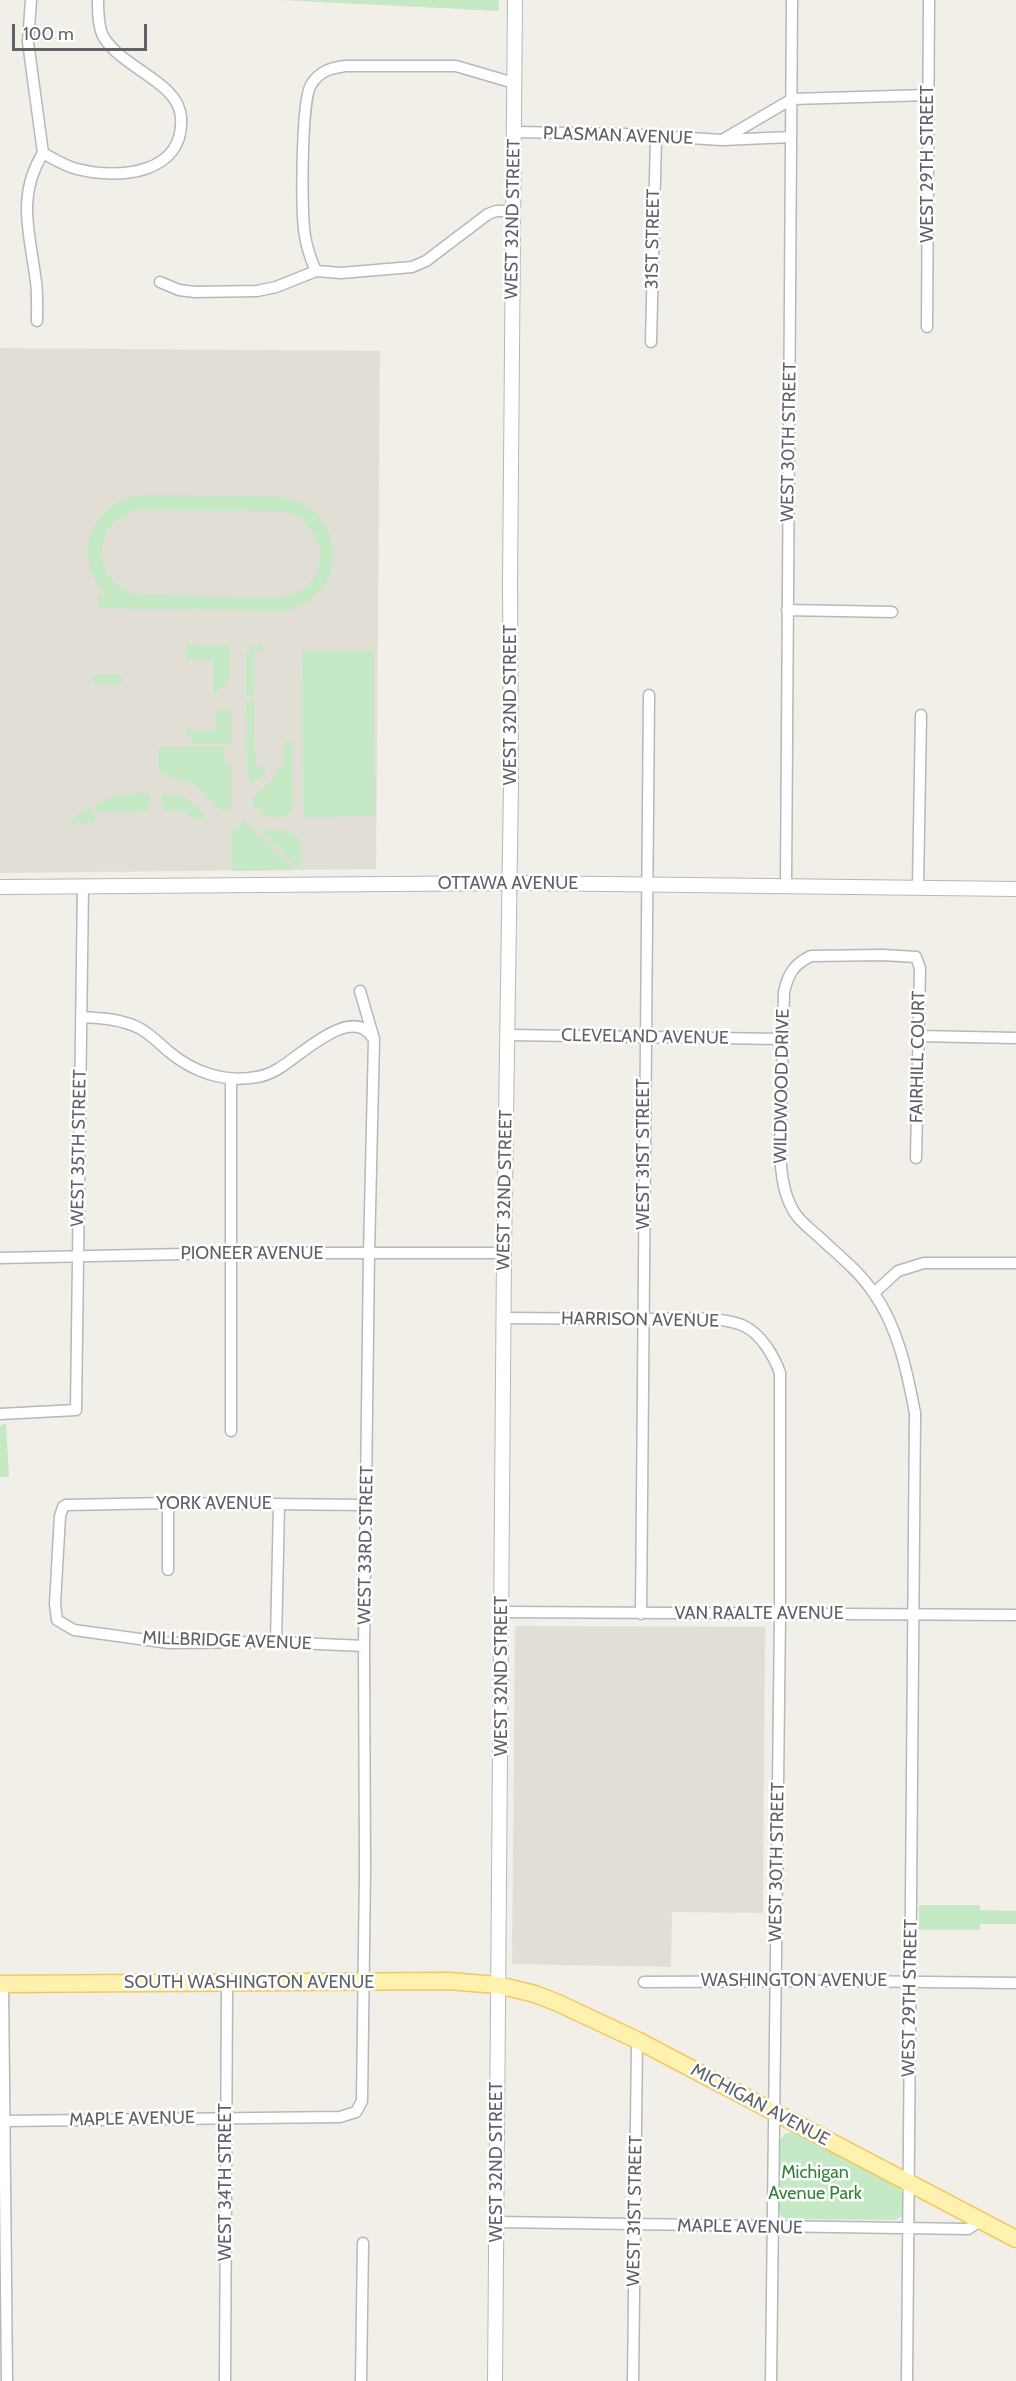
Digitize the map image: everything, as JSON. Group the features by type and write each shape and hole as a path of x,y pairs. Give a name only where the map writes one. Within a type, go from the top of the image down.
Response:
{"main road":[{"name":"SOUTH WASHINGTON AVENUE","path":"2,1984 448,1981 498,1985"},
{"name":"MICHIGAN AVENUE","path":"498,1985 558,2002 637,2040 774,2114 908,2181 1016,2239"}],"street":[{"path":"31,0 28,42 43,153 35,166 26,212 28,239 36,277 37,321"},
{"path":"43,153 76,169 119,173 139,172 165,159 181,131 181,113 176,98 160,84 124,61 102,35 98,17 98,0"},
{"name":"WEST 32ND STREET","path":"495,2381 504,1253 509,1035 515,0"},
{"name":"WEST 30TH STREET","path":"786,885 792,0"},
{"name":"WEST 29TH STREET","path":"927,327 928,0"},
{"path":"316,271 304,233 304,138 307,92 317,77 331,68 345,66 456,66 514,83"},
{"path":"722,140 792,99 928,95"},
{"name":"PLASMAN AVENUE","path":"514,132 624,134 722,140 791,137"},
{"name":"31ST STREET","path":"651,342 656,137"},
{"path":"160,282 179,290 195,292 257,291 276,287 316,271 340,273 412,267 426,261 488,214 496,211 513,211"},
{"path":"787,610 892,612"},
{"name":"WEST 31ST STREET","path":"641,1614 644,1037 649,695"},
{"path":"918,887 921,715"},
{"name":"OTTAWA AVENUE","path":"0,887 510,884 1016,888"},
{"name":"WEST 35TH STREET","path":"0,1414 76,1410 83,886"},
{"name":"WILDWOOD DRIVE","path":"915,1614 915,1413 900,1346 874,1293 858,1273 793,1210 785,1190 780,1152 781,1039 786,981 791,970 811,956 916,957"},
{"name":"FAIRHILL COURT","path":"916,957 920,968 916,1158"},
{"name":"WEST 33RD STREET","path":"360,991 374,1039 364,1646 365,1870 362,2101"},
{"path":"81,1017 113,1019 141,1028 192,1068 216,1077 231,1079 265,1076 290,1062 330,1033 345,1027 359,1028 369,1032 374,1039"},
{"name":"CLEVELAND AVENUE","path":"509,1035 781,1039"},
{"path":"917,1036 1016,1038"},
{"path":"231,1079 231,1431"},
{"name":"PIONEER AVENUE","path":"0,1258 231,1253 504,1253"},
{"path":"874,1293 898,1271 924,1263 1016,1263"},
{"name":"HARRISON AVENUE","path":"504,1318 694,1318 744,1326 767,1347"},
{"name":"WEST 30TH STREET","path":"767,1347 780,1373 780,1614 771,2381"},
{"path":"168,1503 168,1570"},
{"name":"YORK AVENUE","path":"57,1620 55,1604 60,1516 63,1506 69,1504 168,1503 366,1505"},
{"path":"276,1642 279,1504"},
{"name":"VAN RAALTE AVENUE","path":"502,1611 641,1614 1016,1615"},
{"name":"WEST 29TH STREET","path":"907,2381 915,1614"},
{"name":"MILLBRIDGE AVENUE","path":"57,1620 74,1630 152,1641 197,1644 276,1642 364,1646"},
{"name":"WASHINGTON AVENUE","path":"644,1982 1016,1983"},
{"name":"WEST 34TH STREET","path":"225,2381 227,1983"},
{"path":"2,1984 7,2381"},
{"name":"WEST 31ST STREET","path":"633,2381 637,2040"},
{"name":"MAPLE AVENUE","path":"4,2121 340,2117 356,2112 362,2101"},
{"name":"MAPLE AVENUE","path":"497,2222 968,2229 980,2221"},
{"path":"361,2381 363,2243"}],"shaded area":[{"path":"0,348 380,351 376,869 0,873"},
{"path":"515,1626 765,1627 763,1913 672,1912 671,1967 512,1964"}],"green space":[{"path":"280,0 499,0 499,11"},
{"path":"146,495 270,496 296,501 315,512 327,529 333,550 333,561 328,580 313,598 300,606 284,611 98,608 98,595 107,595 95,580 89,564 88,547 92,532 100,518 112,507 127,499","holes":["137,510 278,511 294,515 306,524 315,536 319,549 319,563 315,576 306,587 291,595 266,598 144,595 126,590 114,581 105,569 102,555 103,541 110,528 121,517"]},
{"path":"187,644 230,646 230,680 213,696 213,660 187,660"},
{"path":"261,644 264,651 253,652 254,696 246,696 246,653 250,647"},
{"path":"302,650 374,650 375,816 303,817"},
{"path":"93,675 122,675 122,684 93,684"},
{"path":"246,700 254,700 255,767 266,769 261,778 252,782 247,778"},
{"path":"216,710 231,710 231,744 191,744 191,736 187,736 187,730 216,730"},
{"path":"284,740 292,742 293,809 287,815 270,816 254,808 252,801 254,796 273,779 276,769 284,767"},
{"path":"162,747 224,747 225,763 231,763 231,807 222,812 193,784 161,773 158,767 158,751"},
{"path":"149,793 149,811 96,812 95,805 108,798"},
{"path":"163,793 188,800 199,808 206,819 193,819 186,811 163,811"},
{"path":"92,806 95,822 70,824 75,817"},
{"path":"243,822 295,870 232,871 231,831 240,827"},
{"path":"264,829 284,830 295,835 300,846 301,870 262,833"},
{"path":"6,1423 9,1477 0,1477 0,1426"},
{"path":"919,1905 980,1905 980,1910 1016,1911 1016,1924 980,1924 980,1930 919,1930"},
{"name":"Michigan Avenue Park","path":"791,2132 897,2185 904,2195 902,2216 895,2220 788,2219 781,2216 779,2210 780,2140 785,2134"}]}
